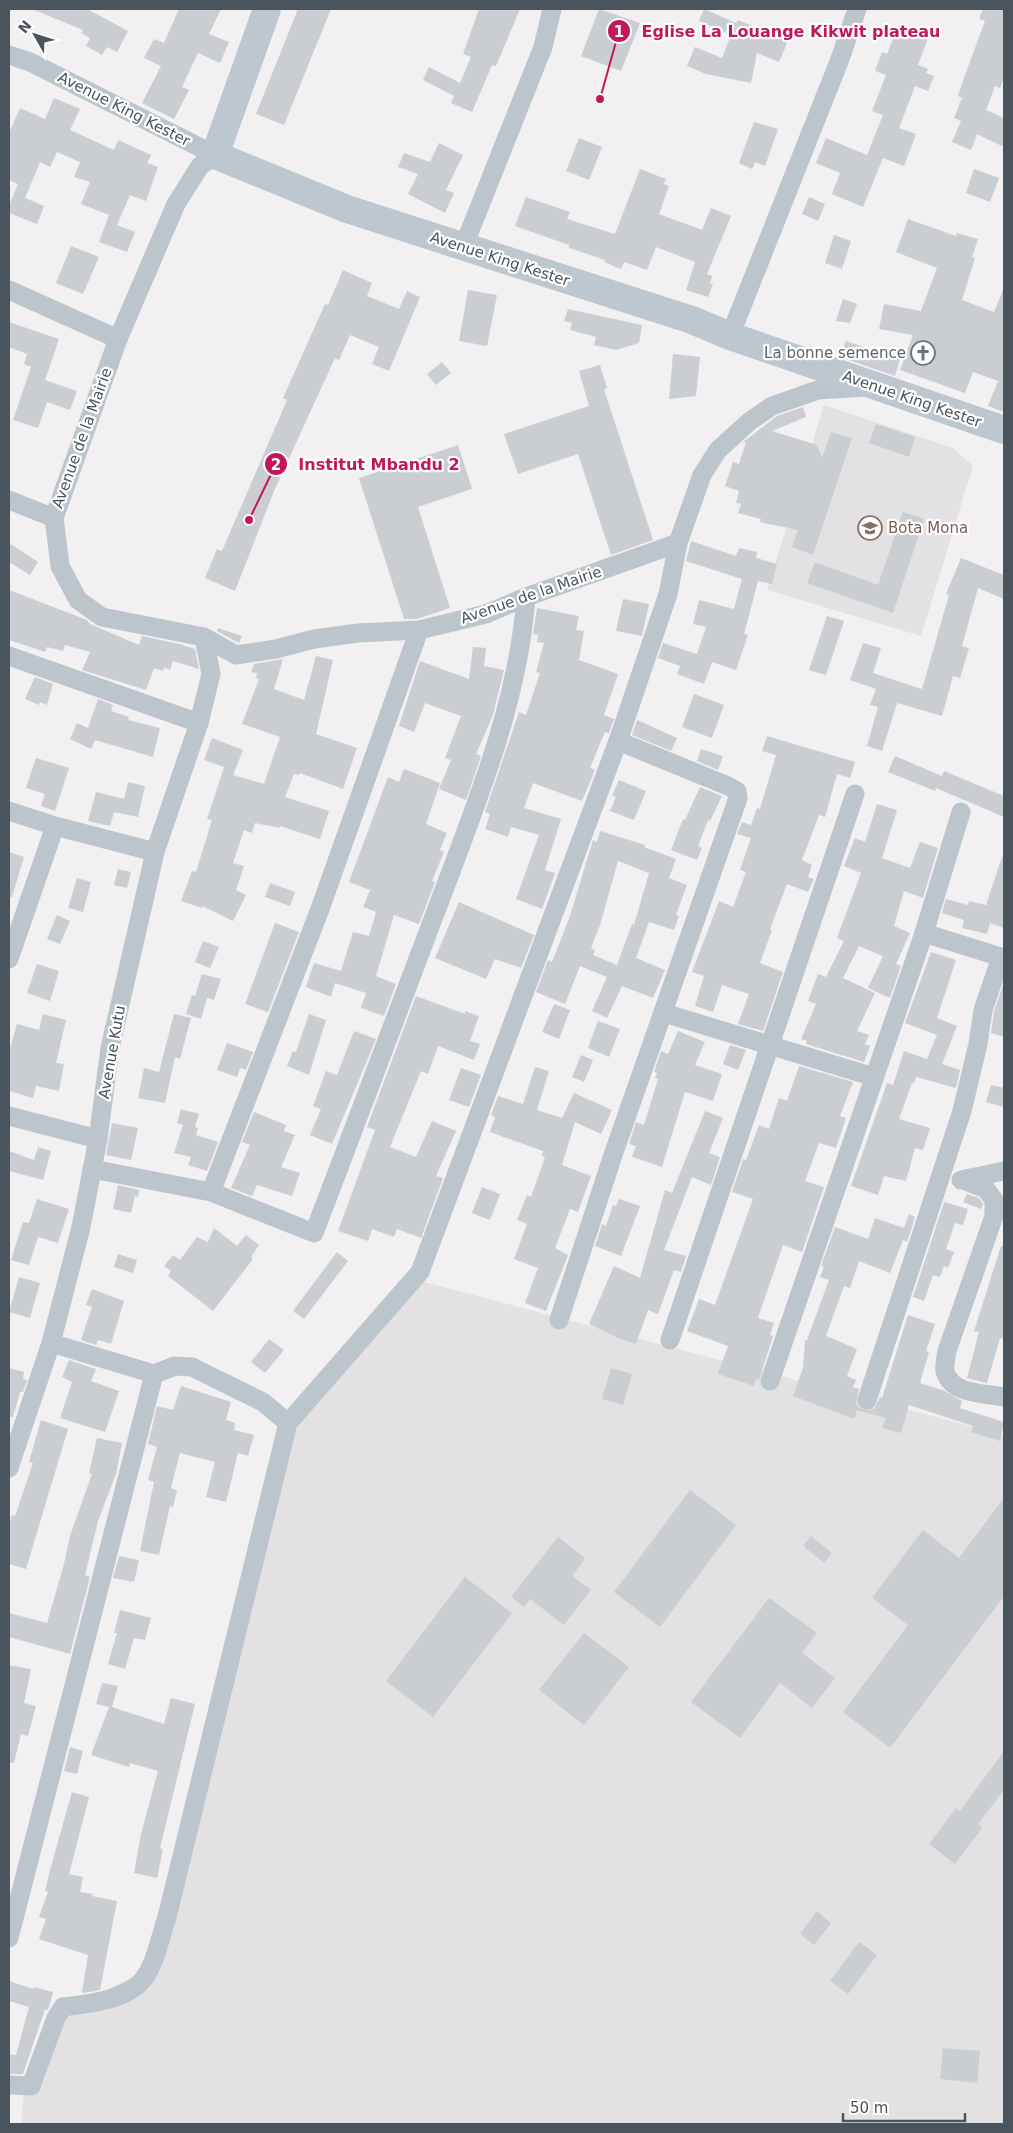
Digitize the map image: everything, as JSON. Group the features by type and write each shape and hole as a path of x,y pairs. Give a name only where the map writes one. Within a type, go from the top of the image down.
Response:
{"street":[{"name":"Avenue de la Mairie","path":"267,9 215,154 200,166 176,204 118,339 54,518 60,566 78,600 102,617 204,637 236,654 276,648 314,639 358,633 419,630 486,614 526,597 678,543"},
{"path":"463,248 543,47 552,9"},
{"path":"730,336 840,59 857,9"},
{"name":"Avenue King Kester","path":"9,55 30,62 215,154 347,209 463,248 692,320 730,336 1004,430"},
{"path":"9,290 118,339"},
{"path":"9,2085 31,2086 56,2018 63,2007 109,2000 140,1983 150,1966 167,1917 288,1423 420,1272 618,741 668,594 678,543 702,475 718,450 750,421 772,406 818,390 875,386"},
{"path":"9,500 54,518"},
{"path":"92,1169 211,1192 314,1233 453,867 503,722 523,636 526,597"},
{"path":"211,1192 320,909 419,630"},
{"name":"Avenue Kutu","path":"9,1468 51,1342 81,1227 98,1139 110,1048 155,852 199,723 211,674 204,637"},
{"path":"9,656 199,723"},
{"path":"558,1320 613,1155 738,798 737,791 618,741"},
{"path":"670,1340 855,794"},
{"path":"9,811 55,826 155,852"},
{"path":"770,1381 924,933 961,812"},
{"path":"9,959 55,826"},
{"path":"867,1400 962,1111 978,1044 982,1010 1003,958 924,933"},
{"path":"664,1013 874,1077"},
{"path":"9,1116 98,1139"},
{"path":"938,1185 1004,1171"},
{"path":"964,1180 986,1189 994,1200 994,1216 947,1351 944,1370 950,1382 961,1389 1004,1397"},
{"path":"51,1342 154,1374 175,1366 192,1367 263,1402 288,1423"},
{"path":"9,1938 154,1374"}],"shaded area":[{"name":"Bota Mona","path":"824,405 953,448 973,466 921,636 767,590"},
{"path":"413,1279 1004,1435 1004,2124 21,2124 24,2092 64,2007 95,1996 148,1969 294,1422"}],"building":[{"path":"32,9 87,9 128,31 117,52 107,47 102,55 86,46 90,38 81,33 83,30"},
{"path":"179,9 221,9 209,34 229,42 220,63 198,53 182,87 189,90 174,119 142,103 161,66 144,58 154,39 164,43"},
{"path":"298,9 331,9 284,125 256,114"},
{"path":"479,9 520,9 496,66 492,65 472,112 451,103 454,96 423,80 429,67 460,83 471,57 463,54"},
{"path":"599,9 640,23 621,71 581,56"},
{"path":"704,9 736,23 738,20 757,28 758,25 774,31 773,35 788,41 779,62 757,53 751,83 706,74 687,66 695,47 722,58 731,35 699,21"},
{"path":"983,9 1004,9 1004,78 1000,88 995,86 986,110 1004,118 1004,147 977,134 971,150 952,142 961,121 954,118 962,98 958,96 985,21 979,19"},
{"path":"899,24 929,35 918,65 928,69 926,73 934,76 928,91 915,86 899,128 916,134 904,166 883,158 863,207 832,194 840,173 816,163 826,138 867,155 883,115 872,111 886,75 875,71 882,52 887,54"},
{"path":"54,98 80,109 70,130 114,150 118,140 151,155 147,163 158,167 146,201 130,195 117,225 135,232 127,252 99,242 109,215 81,204 90,182 74,177 80,162 57,152 50,167 40,162 25,198 44,206 37,224 9,213 9,206 18,184 9,180 9,133 20,108 45,119"},
{"path":"754,122 778,129 765,166 755,162 752,169 739,163"},
{"path":"579,138 602,147 589,180 566,171"},
{"path":"439,143 463,155 446,190 454,193 445,213 408,194 418,174 398,167 404,153 430,162"},
{"path":"640,169 666,179 664,184 669,186 659,214 702,230 711,208 731,216 707,274 712,276 710,283 713,284 708,297 686,290 695,262 656,247 647,270 624,262 621,269 604,262 605,260 569,248 569,245 515,226 526,197 570,212 567,219 615,234"},
{"path":"974,169 999,178 990,202 966,193"},
{"path":"809,197 825,204 818,221 802,214"},
{"path":"908,219 956,236 957,233 978,239 972,257 975,258 962,300 994,312 1004,287 1004,412 988,406 998,381 973,372 965,393 900,370 913,335 879,329 884,304 921,311 937,268 896,252"},
{"path":"834,235 851,241 842,269 825,263"},
{"path":"71,246 99,257 83,294 56,283"},
{"path":"343,270 372,283 367,296 399,309 407,291 420,297 389,371 372,364 379,347 350,335 339,360 335,358 274,491 235,591 205,578 217,549 222,551 287,400 283,398 325,304 328,305"},
{"path":"468,290 497,295 487,346 459,341"},
{"path":"843,299 857,304 850,323 836,321"},
{"path":"568,309 642,325 639,343 616,350 594,345 596,337 570,330 572,323 564,321"},
{"path":"9,322 59,339 45,380 77,391 70,410 47,402 38,428 13,420 31,367 24,364 27,354 9,347"},
{"path":"846,341 900,359 895,376 840,357"},
{"path":"673,354 700,357 696,396 669,399"},
{"path":"442,362 451,373 436,385 427,374"},
{"path":"600,365 607,388 604,389 653,540 611,555 578,454 518,474 504,434 589,406 579,371"},
{"path":"803,407 806,417 772,431 817,445 822,458 831,432 852,438 813,555 792,547 798,530 760,522 761,519 738,513 741,504 736,503 739,491 725,486 733,462 739,464 746,442 742,443 777,416"},
{"path":"876,424 915,437 909,457 869,443"},
{"path":"458,445 472,489 418,507 450,608 417,619 404,619 359,478"},
{"path":"903,512 924,519 893,613 807,583 815,562 878,585"},
{"path":"691,541 736,556 739,548 757,552 756,558 777,564 772,584 758,581 744,634 748,635 736,670 712,662 704,684 677,674 680,666 658,658 663,643 697,654 706,627 693,624 699,600 734,609 742,579 686,561"},
{"path":"9,543 38,562 30,575 9,562"},
{"path":"961,558 1004,575 1004,599 978,588 962,646 969,648 960,678 953,676 942,716 897,703 882,751 867,746 878,707 870,705 876,689 850,680 863,643 881,648 873,673 922,689 949,595 946,594"},
{"path":"9,590 87,620 90,624 139,645 142,636 195,649 199,669 173,661 170,670 164,667 163,671 154,668 146,690 82,670 90,652 65,645 63,651 47,647 45,652 9,640"},
{"path":"623,599 649,604 642,636 616,631"},
{"path":"537,608 579,616 576,630 584,631 579,660 618,674 604,715 614,719 609,733 605,732 590,768 595,770 582,801 533,783 524,808 561,819 545,870 555,873 542,909 516,899 539,835 511,827 508,837 485,829 490,814 485,812 519,712 526,715 540,673 536,672 544,643 537,642 538,635 533,634"},
{"path":"827,616 844,621 826,675 809,670"},
{"path":"218,628 242,636 239,643 217,631"},
{"path":"473,647 486,648 484,666 504,670 493,715 476,754 481,756 466,800 439,789 451,760 445,758 461,716 425,703 414,732 399,726 420,661 469,679"},
{"path":"316,656 333,660 316,734 357,748 343,789 300,773 299,775 294,774 285,797 329,811 320,839 280,826 280,828 255,823 252,833 244,830 233,863 244,866 236,890 246,895 233,921 202,906 202,908 181,901 192,871 196,872 212,820 207,819 224,767 204,760 212,738 243,750 233,775 264,784 280,737 242,724 259,679 256,678 257,673 251,672 254,664 283,659 274,689 304,700"},
{"path":"35,677 53,684 47,705 40,702 39,705 25,699"},
{"path":"694,694 724,705 712,738 682,727"},
{"path":"98,699 113,705 111,711 129,717 128,720 160,728 153,757 95,740 91,749 70,739 77,723 88,728"},
{"path":"637,720 677,738 671,751 632,735"},
{"path":"767,736 855,762 850,778 837,774 825,817 819,815 802,860 812,865 808,877 814,879 808,892 787,884 770,929 772,930 760,963 783,972 763,1031 738,1024 749,994 722,985 713,1012 695,1006 704,976 692,972 719,901 733,907 746,872 740,870 751,838 737,834 742,822 751,825 757,808 760,809 776,755 762,751"},
{"path":"701,749 723,756 718,770 697,761"},
{"path":"895,756 942,776 944,771 1004,796 1004,817 936,788 935,791 888,772"},
{"path":"36,758 69,768 55,811 41,806 45,794 26,788"},
{"path":"404,769 440,783 426,824 447,833 440,850 444,852 432,881 435,882 419,924 394,915 376,976 396,984 384,1016 361,1008 366,993 335,983 331,997 306,987 314,963 341,971 353,932 369,936 376,912 363,907 370,890 349,882 388,777 399,782"},
{"path":"619,780 646,791 634,820 610,811 616,797 612,795"},
{"path":"128,782 145,786 138,817 114,812 110,826 88,821 96,792 124,799"},
{"path":"700,787 722,796 710,821 708,820 698,846 702,848 697,860 671,850 683,819 685,820"},
{"path":"877,804 897,810 882,858 910,868 920,842 938,848 923,898 904,891 894,926 910,933 896,964 901,966 890,998 868,988 883,956 859,946 843,978 875,993 857,1031 869,1035 865,1044 870,1046 864,1062 806,1044 807,1041 801,1039 816,1004 808,1001 818,974 826,977 844,941 837,938 861,873 844,866 855,838 865,842"},
{"path":"600,831 645,845 644,847 676,859 669,878 687,885 676,915 679,916 674,930 649,922 636,958 665,970 653,998 622,986 607,1018 592,1011 607,977 580,966 565,1004 536,992 548,960 552,962 570,916 593,840 597,842","holes":["618,861 649,873 634,925 632,924 617,965 593,955 595,950 591,948 600,925"]},
{"path":"9,852 24,857 12,897 9,897"},
{"path":"1002,857 1004,857 1004,928 990,923 987,934 962,928 964,920 942,913 946,899 968,905 969,901 986,905"},
{"path":"118,869 131,872 127,888 114,885"},
{"path":"77,878 91,882 83,912 68,908"},
{"path":"270,883 295,892 290,906 265,897"},
{"path":"459,902 534,935 521,968 495,959 486,979 435,958"},
{"path":"57,915 70,921 60,944 47,939"},
{"path":"275,923 299,932 268,1012 245,1004"},
{"path":"203,941 219,947 210,968 195,962"},
{"path":"931,952 956,960 937,1018 957,1026 942,1064 960,1070 956,1088 916,1077 914,1083 912,1083 899,1119 930,1128 923,1150 915,1148 906,1181 884,1176 878,1195 851,1186 887,1083 893,1085 904,1051 927,1059 937,1035 905,1023"},
{"path":"37,964 59,971 50,1001 27,993"},
{"path":"202,974 221,979 214,1000 207,998 201,1019 186,1014 192,995 195,996"},
{"path":"1004,982 1004,1037 991,1033 994,1011"},
{"path":"416,996 465,1014 465,1011 479,1016 470,1041 480,1044 474,1060 438,1046 428,1074 421,1071 390,1147 416,1157 432,1121 456,1131 436,1176 443,1178 421,1238 397,1229 394,1237 372,1229 368,1241 338,1231 375,1130 367,1127"},
{"path":"554,1004 570,1010 559,1039 542,1032"},
{"path":"43,1014 66,1020 56,1063 64,1064 59,1091 36,1086 33,1098 9,1091 9,1052 17,1024 39,1030"},
{"path":"174,1014 191,1018 180,1059 175,1057 165,1103 138,1098 144,1068 159,1072"},
{"path":"309,1014 326,1020 309,1075 287,1066 293,1051 296,1052"},
{"path":"598,1021 620,1029 609,1057 588,1048"},
{"path":"354,1031 376,1039 332,1144 310,1135 321,1109 313,1106 326,1071 337,1075"},
{"path":"678,1031 705,1042 695,1065 722,1074 713,1101 685,1092 662,1167 632,1157 636,1146 629,1144 636,1122 644,1125 658,1079 655,1078 657,1073 654,1072 661,1051 668,1054"},
{"path":"227,1043 253,1052 246,1070 240,1068 237,1077 217,1070"},
{"path":"730,1045 746,1050 738,1070 723,1064"},
{"path":"581,1055 593,1060 584,1082 572,1077"},
{"path":"799,1066 853,1082 840,1116 846,1118 836,1148 819,1143 805,1181 824,1187 802,1252 783,1245 758,1318 774,1323 770,1335 773,1336 759,1380 756,1379 754,1386 718,1374 728,1346 687,1331 699,1299 715,1305 753,1199 732,1192 743,1159 746,1160 759,1125 769,1129 779,1098 787,1101"},
{"path":"535,1067 549,1071 537,1110 562,1118 574,1093 612,1110 601,1134 575,1122 562,1165 591,1176 578,1212 570,1209 555,1248 568,1255 546,1311 525,1303 538,1268 514,1259 527,1224 517,1220 527,1195 531,1197 545,1157 542,1156 543,1151 490,1132 495,1117 491,1115 498,1096 523,1104"},
{"path":"461,1068 481,1075 469,1107 449,1100"},
{"path":"991,1085 1004,1088 1004,1107 986,1102"},
{"path":"181,1109 199,1114 195,1127 198,1128 196,1135 218,1142 207,1171 188,1165 191,1157 174,1153 183,1125 177,1123"},
{"path":"705,1111 723,1118 709,1153 720,1157 711,1185 692,1177 664,1250 686,1256 681,1272 674,1270 658,1314 648,1310 636,1344 618,1338 589,1324 614,1266 640,1278 665,1190 672,1193"},
{"path":"254,1112 286,1125 284,1131 295,1135 281,1167 300,1173 292,1196 257,1185 252,1196 231,1188 250,1145 242,1142"},
{"path":"112,1123 138,1128 131,1160 106,1155"},
{"path":"38,1147 51,1151 43,1180 9,1171 9,1151 34,1160"},
{"path":"118,1185 139,1190 138,1197 135,1196 131,1213 113,1209"},
{"path":"482,1187 500,1194 490,1220 472,1213"},
{"path":"967,1194 979,1198 983,1204 981,1209 963,1202"},
{"path":"37,1199 69,1209 58,1243 38,1237 29,1265 11,1260 23,1222 29,1223"},
{"path":"619,1199 640,1206 621,1256 595,1246 602,1224 606,1226 613,1205 616,1206"},
{"path":"944,1202 968,1209 963,1225 955,1223 946,1249 954,1252 948,1268 944,1266 940,1277 933,1275 924,1301 913,1297"},
{"path":"909,1214 915,1217 907,1242 903,1240 890,1273 859,1261 850,1288 844,1286 826,1336 857,1349 847,1376 856,1380 853,1387 859,1389 856,1402 858,1407 869,1411 875,1408 880,1397 882,1398 908,1315 935,1324 926,1351 929,1352 920,1383 945,1391 962,1401 960,1408 1004,1422 1000,1441 971,1432 973,1426 909,1405 901,1433 882,1428 886,1418 857,1410 854,1419 793,1396 803,1368 805,1340 807,1340 829,1280 820,1277 824,1267 821,1266 835,1227 868,1239 875,1218 904,1228"},
{"path":"214,1228 237,1246 246,1235 259,1245 251,1257 253,1259 213,1311 168,1276 171,1271 164,1266 173,1255 180,1260 197,1237 208,1242"},
{"path":"1001,1246 1004,1246 1004,1339 1000,1338 987,1383 967,1378 979,1332 974,1331"},
{"path":"337,1252 348,1261 304,1319 293,1311"},
{"path":"118,1254 137,1260 133,1273 114,1267"},
{"path":"19,1277 40,1283 30,1318 9,1312"},
{"path":"92,1289 124,1301 111,1344 98,1340 96,1345 81,1340 92,1307 86,1305"},
{"path":"269,1339 284,1350 265,1373 251,1362"},
{"path":"69,1360 96,1369 91,1381 119,1391 105,1432 60,1418 72,1382 62,1377"},
{"path":"9,1368 24,1372 23,1379 27,1380 23,1392 20,1392 13,1417 9,1416"},
{"path":"611,1368 632,1374 623,1405 602,1399"},
{"path":"181,1386 231,1402 226,1420 235,1423 234,1430 254,1435 248,1456 238,1453 226,1502 206,1497 215,1462 180,1453 171,1488 177,1490 173,1507 170,1506 159,1555 140,1551 154,1482 148,1480 157,1447 148,1444 157,1406 173,1410"},
{"path":"41,1420 68,1429 26,1569 9,1564 9,1526 12,1515 15,1516 33,1463 29,1462"},
{"path":"97,1438 122,1443 116,1474 98,1521 85,1575 90,1577 70,1654 9,1637 9,1613 47,1623 70,1536 92,1474 89,1473"},
{"path":"690,1490 736,1525 660,1627 614,1592"},
{"path":"1004,1498 1004,1596 890,1748 843,1712 908,1625 872,1598 923,1530 959,1558"},
{"path":"811,1536 832,1553 824,1563 803,1546"},
{"path":"558,1537 585,1558 572,1576 591,1590 564,1625 530,1599 524,1607 511,1597"},
{"path":"119,1556 139,1560 134,1582 113,1578"},
{"path":"465,1577 512,1613 433,1717 386,1681"},
{"path":"769,1598 817,1633 802,1653 835,1678 812,1708 780,1683 740,1738 691,1702"},
{"path":"120,1610 151,1618 145,1640 134,1638 125,1669 108,1664 117,1633 114,1633"},
{"path":"584,1633 629,1667 584,1725 539,1690"},
{"path":"9,1665 31,1669 24,1703 36,1706 28,1736 21,1734 14,1763 9,1763"},
{"path":"102,1683 118,1686 112,1707 164,1724 171,1698 195,1704 160,1848 163,1849 157,1878 134,1873 141,1834 158,1771 130,1763 129,1767 91,1755 109,1707 96,1704"},
{"path":"70,1747 83,1751 77,1774 64,1771"},
{"path":"1004,1751 1004,1790 978,1824 982,1828 955,1864 929,1844 956,1808 960,1811"},
{"path":"72,1792 89,1797 69,1874 83,1877 80,1892 117,1901 100,1990 84,1993 82,1992 88,1955 39,1939 46,1919 39,1917 48,1892 45,1891 50,1870"},
{"path":"817,1911 831,1923 814,1945 800,1934"},
{"path":"859,1942 877,1955 848,1994 830,1981"},
{"path":"9,1981 33,1989 34,1987 53,1992 48,2010 45,2009 23,2074 9,2074 9,2054 16,2055 29,2007 9,2001"},
{"path":"943,2048 980,2051 977,2083 940,2079"}],"place":[{"name":"Eglise La Louange Kikwit plateau","path":"600,99"},
{"name":"La bonne semence","path":"923,353"},
{"name":"Institut Mbandu 2","path":"249,520"},
{"name":"Bota Mona","path":"870,528"}]}
